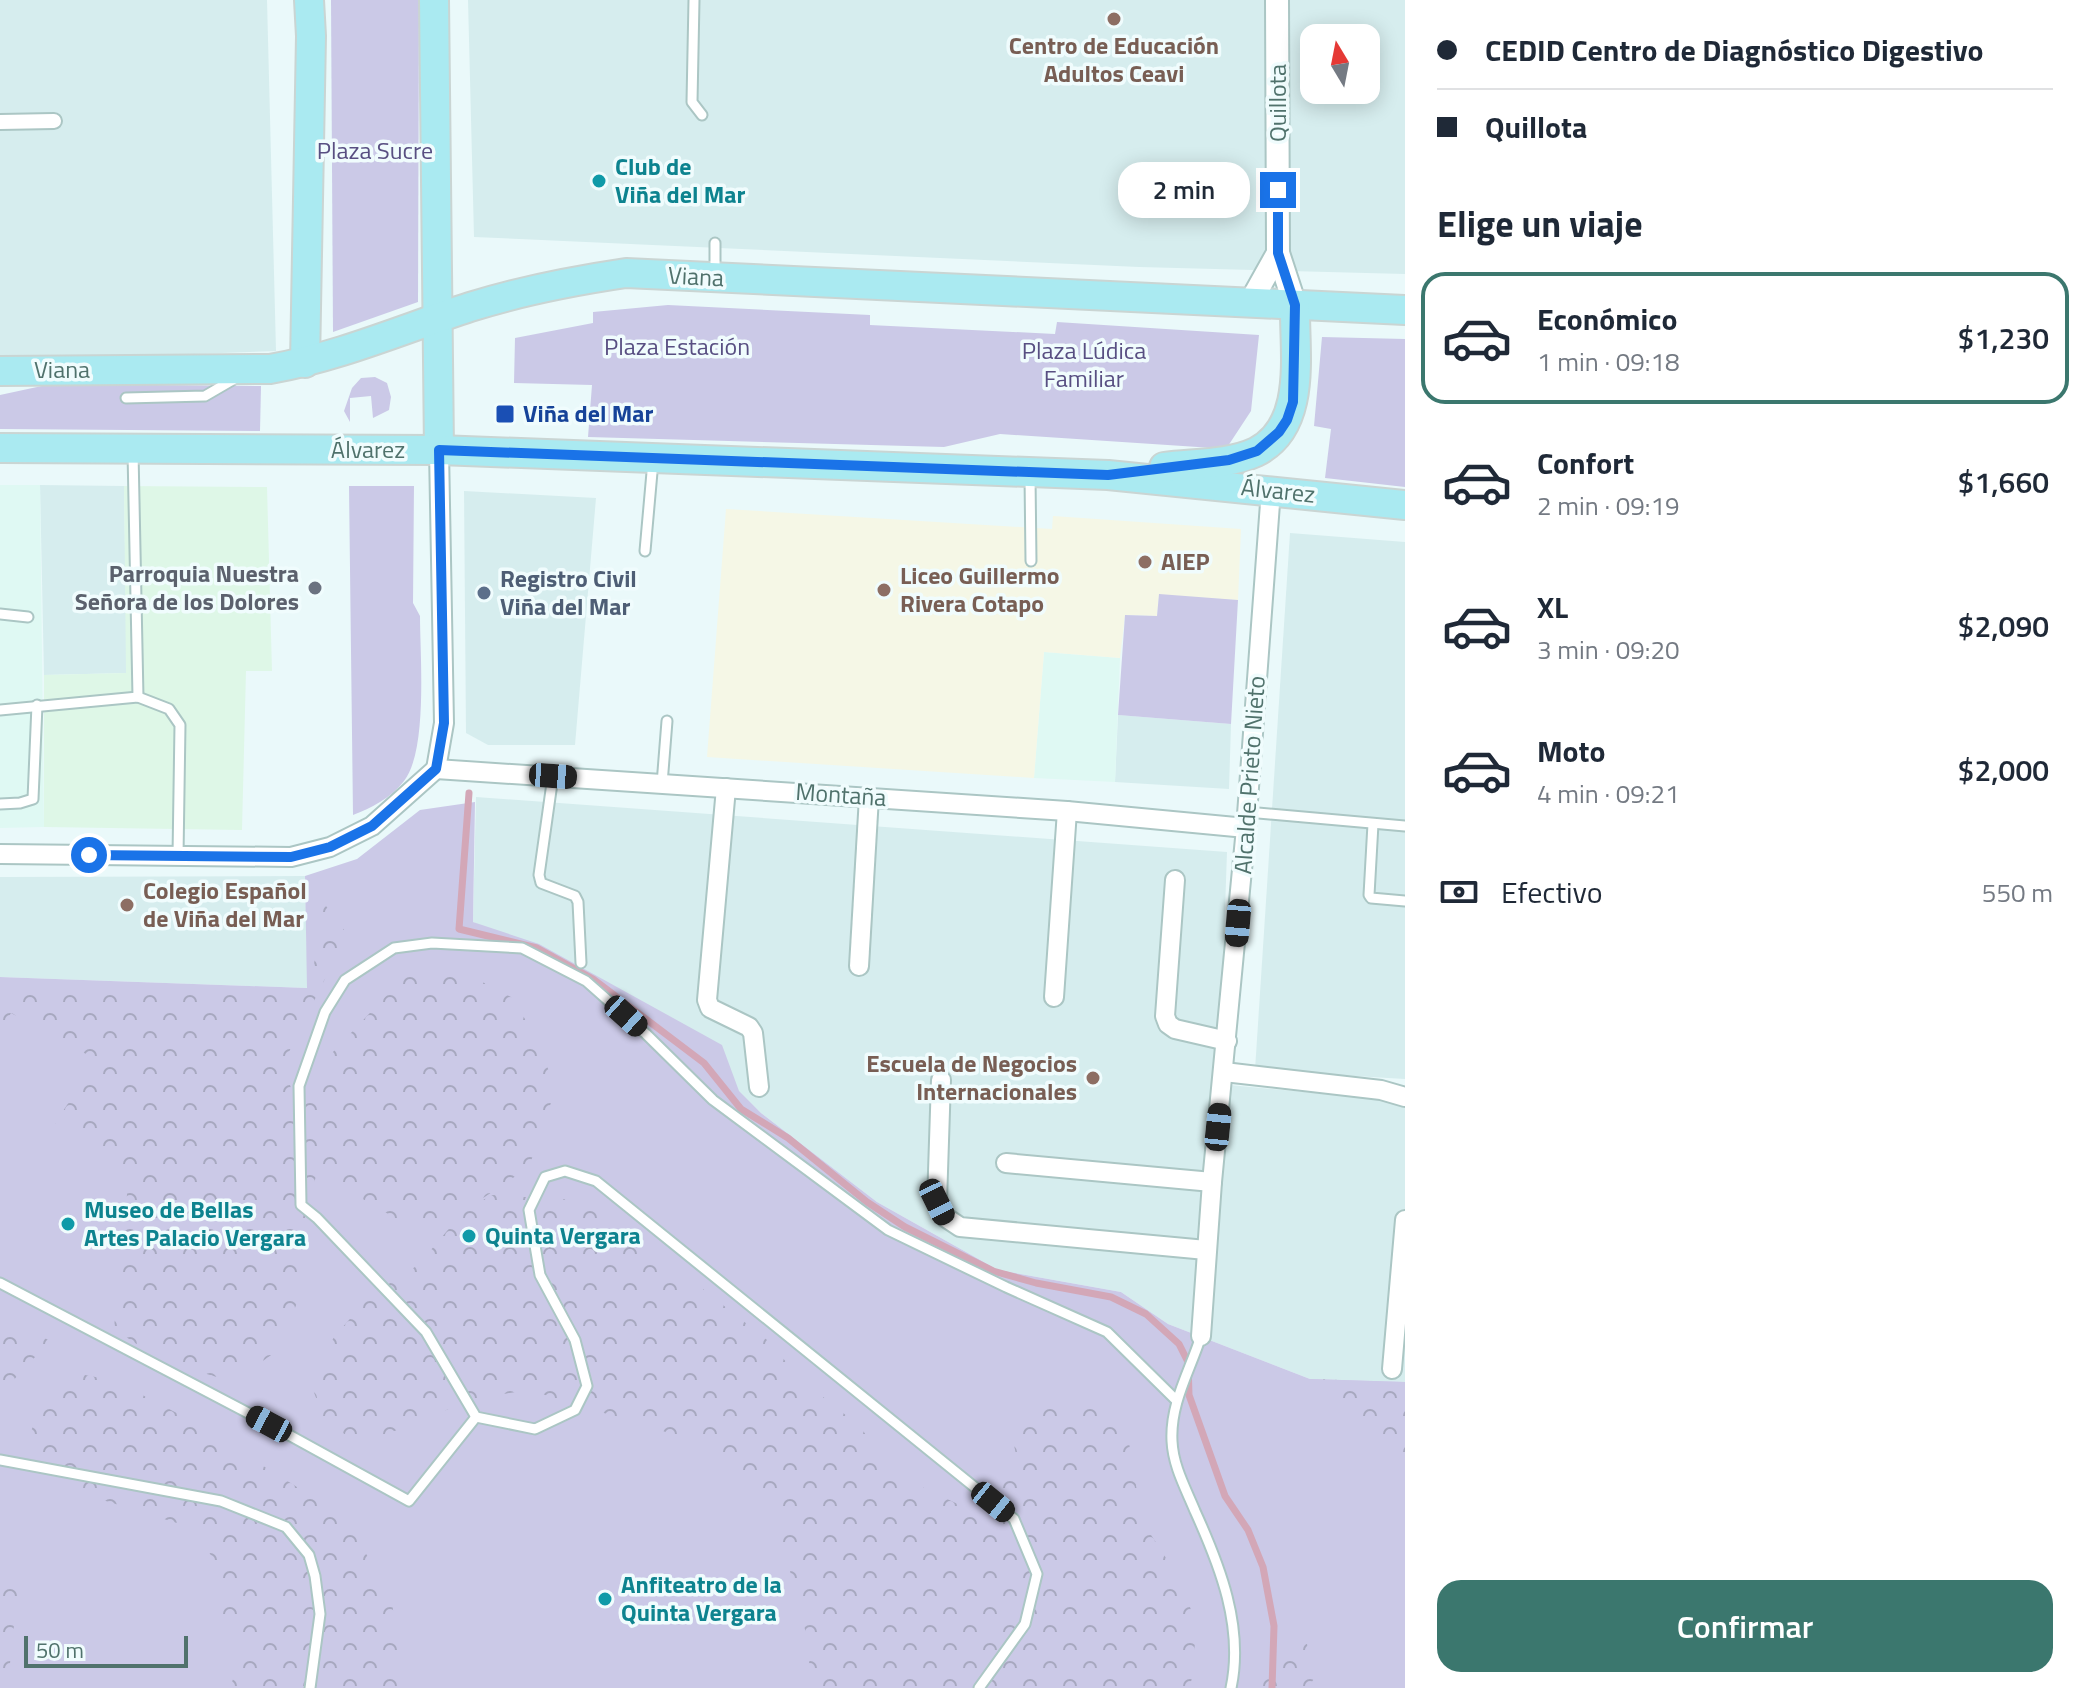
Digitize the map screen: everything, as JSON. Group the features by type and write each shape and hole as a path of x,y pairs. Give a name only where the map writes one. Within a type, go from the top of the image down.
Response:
{"main road":[{"path":"305,363 309,0"},
{"path":"434,0 440,318 439,450"},
{"name":"Viana","path":"0,371 270,369 305,363 549,285 626,273 1405,310"},
{"path":"1108,475 1229,460 1257,451 1268,442 1287,420 1293,402 1295,305"},
{"name":"Álvarez","path":"0,448 439,450 1108,475 1405,505"}],"street":[{"name":"Quillota","path":"1277,0 1278,253 1295,305"},
{"path":"0,122 54,121"},
{"name":"Quillota","path":"1250,303 1278,253"},
{"path":"0,854 291,857 330,847 372,826 436,769 444,723 439,450"},
{"name":"Alcalde Prieto Nieto","path":"1201,1336 1271,490"},
{"name":"Montaña","path":"436,769 1246,820"},
{"path":"726,788 707,1000 710,1008 749,1027 753,1033 759,1087"},
{"path":"859,966 869,797"},
{"path":"1054,997 1067,811"},
{"path":"1175,880 1165,1016 1168,1024 1175,1029 1227,1041"},
{"path":"1224,1072 1381,1090 1405,1097"},
{"path":"941,1080 937,1202 945,1217 960,1227 1206,1250"},
{"path":"1006,1163 1212,1182"},
{"path":"1392,1369 1400,1330 1405,1220"}],"lane":[{"path":"694,0 692,102 702,115"},
{"path":"714,278 715,243"},
{"path":"126,398 205,396 249,370"},
{"path":"133,449 138,697"},
{"path":"645,551 653,457"},
{"path":"1030,472 1031,561"},
{"path":"0,614 28,617"},
{"path":"0,710 138,697 169,709 180,725 178,856"},
{"path":"0,804 33,799 37,705"},
{"path":"662,784 667,721"},
{"path":"553,776 539,875 541,883 575,896 578,902 581,963"},
{"path":"1246,820 1405,826"},
{"path":"1373,824 1369,895 1371,898 1405,901"},
{"path":"979,1688 1025,1624 1037,1574 1014,1519 596,1181 565,1171 545,1177 529,1210 540,1275 575,1340 587,1386 575,1410 535,1429 476,1417 426,1332 301,1205 299,1086 325,1012 345,980 394,948 432,943 522,948 586,981 713,1100 888,1230 1107,1332 1176,1400"},
{"path":"0,1283 255,1416 409,1501 476,1417"},
{"path":"1201,1336 1176,1400 1172,1441 1176,1468 1214,1552 1234,1624 1236,1666 1231,1688"},
{"path":"0,1460 221,1501 286,1527 309,1555 315,1576 320,1614 310,1688"}],"shaded area":[{"path":"0,0 267,0 276,351 0,361"},
{"path":"468,0 1405,0 1405,274 1139,267 474,237"},
{"path":"0,485 40,485 44,827 0,828"},
{"path":"40,485 124,486 127,673 44,675"},
{"path":"124,486 267,487 272,671 246,671 242,830 44,827 44,675 126,673"},
{"path":"464,491 596,498 575,745 488,745 466,733"},
{"name":"Liceo Guillermo Rivera Cotapo","path":"726,509 1052,529 1053,516 1241,529 1238,600 1159,595 1157,616 1125,615 1120,658 1044,652 1034,778 707,757"},
{"path":"1290,533 1405,542 1405,1079 1255,1070"},
{"path":"1044,652 1120,658 1115,782 1034,778"},
{"path":"1118,715 1231,724 1229,789 1115,782"},
{"path":"476,797 1227,852 1219,1084 1401,1101 1405,1098 1405,1382 1310,1379 1168,1324 1121,1292 998,1270 877,1202 761,1113 738,1091 721,1045 473,922"},
{"path":"305,876 308,988 0,977 0,877"}],"green space":[{"name":"Plaza Sucre","path":"331,0 419,0 418,302 333,332"},
{"path":"668,305 870,315 870,325 1055,334 1057,322 1259,335 1251,411 1228,446 1213,448 1000,434 944,447 588,437 592,385 514,383 515,338 593,323 593,312"},
{"path":"1322,337 1405,339 1405,487 1325,478 1331,429 1314,426"},
{"path":"375,377 387,383 391,397 389,410 373,418 371,396 350,398 350,422 344,411 352,388 361,378"},
{"path":"51,384 261,386 260,431 0,429 0,395"},
{"path":"349,486 414,486 413,603 420,616 421,678 417,748 412,767 399,787 380,802 353,815"},
{"path":"1159,594 1238,600 1231,724 1118,715 1125,615 1157,616"},
{"name":"Quinta Vergara","path":"475,802 473,922 539,944 722,1045 739,1091 761,1113 877,1202 998,1270 1121,1292 1168,1324 1310,1379 1405,1382 1405,1688 0,1688 0,977 307,988 305,876 357,859 420,810"},
{"path":"323,902 347,934 283,1064 296,1103 332,1053 403,978 423,970 469,975 511,997 532,1030 556,1088 529,1167 467,1209 492,1195 592,1201 766,1339 803,1381 857,1424 903,1478 966,1508 1019,1468 1012,1436 1058,1398 1096,1398 1127,1431 1142,1521 1179,1578 1196,1623 1193,1675 1189,1688 804,1688 811,1653 776,1516 753,1486 695,1441 529,1390 470,1399 414,1425 355,1443 323,1416 310,1382 334,1337 370,1296 418,1265 464,1211 412,1228 317,1172 305,1219 299,1298 278,1350 234,1382 171,1362 114,1328 129,1174 55,1123 97,1060 11,1013 0,1031 0,986 310,992"},
{"path":"0,1313 50,1341 7,1387 0,1390"},
{"path":"80,1374 116,1381 188,1419 342,1515 391,1594 403,1688 230,1688 246,1640 220,1625 222,1572 193,1528 93,1497 24,1450 39,1410"},
{"path":"1310,1379 1405,1382 1405,1457"},
{"path":"0,1561 19,1577 9,1673 3,1688 0,1688"},
{"path":"1285,1638 1307,1644 1314,1679 1307,1688 1256,1688"}],"waterway":[{"path":"469,793 459,929 537,948 593,979 704,1063 741,1109 788,1138 867,1202 905,1227 993,1271 1036,1283 1111,1297 1146,1314 1179,1344 1188,1362 1189,1395 1225,1496 1248,1530 1263,1567 1274,1626 1272,1688"}],"place":[{"name":"Centro de Educación Adultos Ceavi","path":"1114,19"},
{"name":"Club de Viña del Mar","path":"599,181"},
{"name":"Viña del Mar","path":"505,414"},
{"name":"AIEP","path":"1145,562"},
{"name":"Parroquia Nuestra Señora de los Dolores","path":"315,588"},
{"name":"Liceo Guillermo Rivera Cotapo","path":"884,590"},
{"name":"Registro Civil Viña del Mar","path":"484,593"},
{"name":"Colegio Español de Viña del Mar","path":"127,905"},
{"name":"Escuela de Negocios Internacionales","path":"1093,1078"},
{"name":"Museo de Bellas Artes Palacio Vergara","path":"68,1224"},
{"name":"Quinta Vergara","path":"469,1236"},
{"name":"Anfiteatro de la Quinta Vergara","path":"605,1599"}],"route":[{"path":"89,855 291,857 330,847 372,826 436,769 444,723 439,450 1108,475 1229,460 1257,451 1279,432 1293,402 1295,305 1278,253 1278,190"}],"park label":[{"name":"Plaza Estación","path":"677,347"},
{"name":"Plaza Lúdica Familiar","path":"1084,365"}]}
